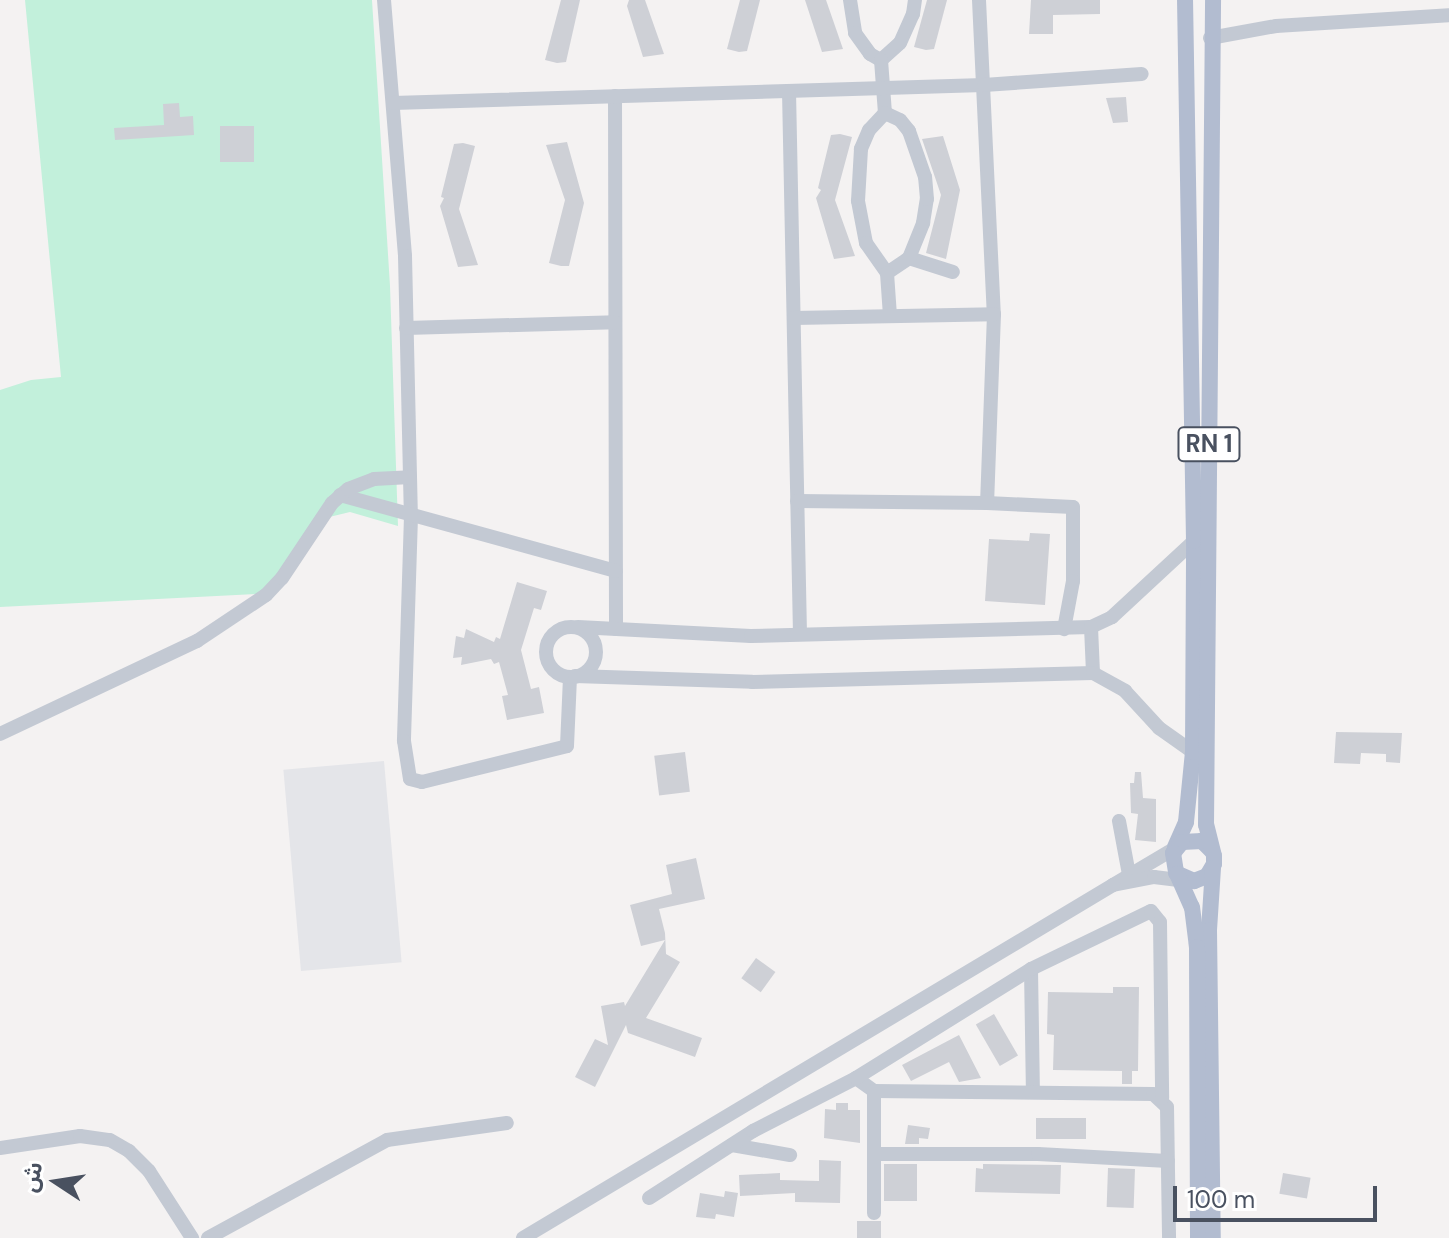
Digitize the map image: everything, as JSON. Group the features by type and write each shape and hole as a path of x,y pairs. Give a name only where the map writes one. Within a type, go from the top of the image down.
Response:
{"main road":[{"name":"RN 1","path":"1175,850 1186,822 1193,752 1194,541 1185,0"},
{"path":"1185,49 1193,0"},
{"name":"RN 1","path":"1205,0 1210,38"},
{"name":"RN 1","path":"1213,0 1210,38 1206,825 1213,857 1209,930 1213,1238"},
{"path":"1181,878 1201,880 1213,857 1195,839 1175,850 1181,878 1192,907 1197,947 1198,1238"}],"street":[{"path":"384,0 406,328 411,516 404,741 410,779 422,782 567,746 573,676"},
{"path":"850,0 855,33 870,54 881,60"},
{"path":"881,60 900,43 913,14 915,0"},
{"path":"979,0 994,314 987,503"},
{"path":"1210,38 1276,26 1449,15"},
{"path":"881,60 885,113 869,130 861,149 858,201 866,243 887,273 890,316"},
{"path":"393,103 984,85 1142,74"},
{"path":"789,91 800,634"},
{"path":"615,96 616,629"},
{"path":"885,113 900,120 909,131 925,177 927,199 923,223 909,258 887,273"},
{"path":"909,258 953,272"},
{"path":"794,318 994,314"},
{"path":"406,328 615,322"},
{"path":"0,734 197,641 266,595 340,495 358,483 410,477"},
{"path":"340,495 616,571"},
{"path":"797,501 1073,507 1073,581 1064,629"},
{"path":"1193,752 1159,728 1125,691 1093,673 752,682 573,676 551,667 547,644 562,628 578,627 751,636 1091,627 1112,617 1157,571 1194,541"},
{"path":"573,676 590,668 596,653 591,637 578,627"},
{"path":"1091,627 1093,673"},
{"path":"1119,821 1129,878"},
{"path":"523,1238 1175,850"},
{"path":"1129,878 1181,878"},
{"path":"649,1198 816,1096 856,1078 1031,969 1125,920 1144,912 1154,912 1160,922 1162,1098 1167,1107 1169,1238"},
{"path":"1031,969 1033,1092"},
{"path":"856,1078 874,1091 1153,1094 1162,1098"},
{"path":"874,1091 874,1213"},
{"path":"208,1238 387,1140 507,1123"},
{"path":"0,1148 80,1136 110,1140 129,1151 149,1171 192,1238"},
{"path":"732,1145 790,1155"},
{"path":"874,1154 1038,1154 1168,1161"}],"shaded area":[{"path":"384,761 402,962 301,971 283,770"}],"green space":[{"path":"25,0 372,0 390,286 398,526 350,512 321,519 274,582 257,594 0,607 0,390 31,380 61,377"}],"building":[{"path":"561,0 580,0 566,62 557,63 545,60"},
{"path":"629,0 645,0 664,54 643,57 627,6"},
{"path":"740,0 760,0 747,51 739,52 727,49"},
{"path":"805,0 826,0 843,49 822,52"},
{"path":"927,0 947,0 934,49 926,50 914,47"},
{"path":"1031,0 1100,0 1100,14 1053,15 1053,34 1029,34"},
{"path":"1126,97 1128,122 1113,123 1106,98"},
{"path":"179,103 180,117 193,116 194,135 115,140 114,128 164,125 163,104"},
{"path":"220,126 254,126 254,162 220,162"},
{"path":"831,135 852,137 835,200 855,256 834,259 816,198 821,190 818,188"},
{"path":"943,136 960,190 946,259 926,253 941,195 922,139"},
{"path":"567,142 584,203 569,266 561,266 549,263 565,200 546,145"},
{"path":"454,144 475,146 459,209 478,265 458,267 440,206"},
{"path":"1030,533 1050,534 1045,605 985,601 989,539 1029,541"},
{"path":"517,582 547,591 541,610 534,608 521,650 531,689 539,687 544,713 507,720 502,696 508,695 499,662 494,664 491,659 461,665 462,657 453,658 456,636 464,638 466,629 494,642 496,637 500,639"},
{"path":"1336,732 1402,733 1400,763 1386,762 1386,754 1361,753 1360,764 1334,763"},
{"path":"685,752 690,792 659,795 654,756"},
{"path":"1135,772 1141,772 1143,798 1156,799 1156,842 1135,840 1138,814 1131,813 1130,783 1134,783"},
{"path":"696,858 705,899 659,909 665,933 666,954 680,962 646,1018 702,1038 695,1057 628,1033 626,1025 595,1087 575,1077 595,1039 608,1045 601,1006 624,1002 625,1006 665,940 641,946 630,905 672,894 666,865"},
{"path":"756,958 775,972 761,992 741,978"},
{"path":"1113,987 1139,987 1138,1071 1132,1071 1132,1084 1122,1084 1122,1071 1053,1070 1054,1035 1047,1034 1048,992 1113,993"},
{"path":"994,1014 1018,1056 1000,1066 976,1024"},
{"path":"959,1035 981,1078 959,1082 949,1062 911,1081 902,1065"},
{"path":"836,1103 848,1103 848,1110 860,1110 860,1143 824,1138 825,1109 836,1110"},
{"path":"1036,1118 1086,1118 1086,1139 1036,1139"},
{"path":"908,1125 930,1128 928,1139 919,1138 919,1144 905,1144"},
{"path":"819,1160 841,1161 840,1203 795,1202 795,1193 740,1196 739,1175 780,1173 780,1180 819,1181"},
{"path":"884,1164 917,1164 917,1201 884,1201"},
{"path":"983,1164 1061,1165 1060,1194 975,1192 976,1168 983,1169"},
{"path":"1108,1168 1135,1169 1134,1208 1107,1207"},
{"path":"1283,1173 1311,1178 1307,1199 1279,1194"},
{"path":"725,1191 738,1193 734,1217 716,1214 715,1219 696,1217 700,1193 724,1197"},
{"path":"857,1221 881,1221 881,1238 857,1238"}]}
